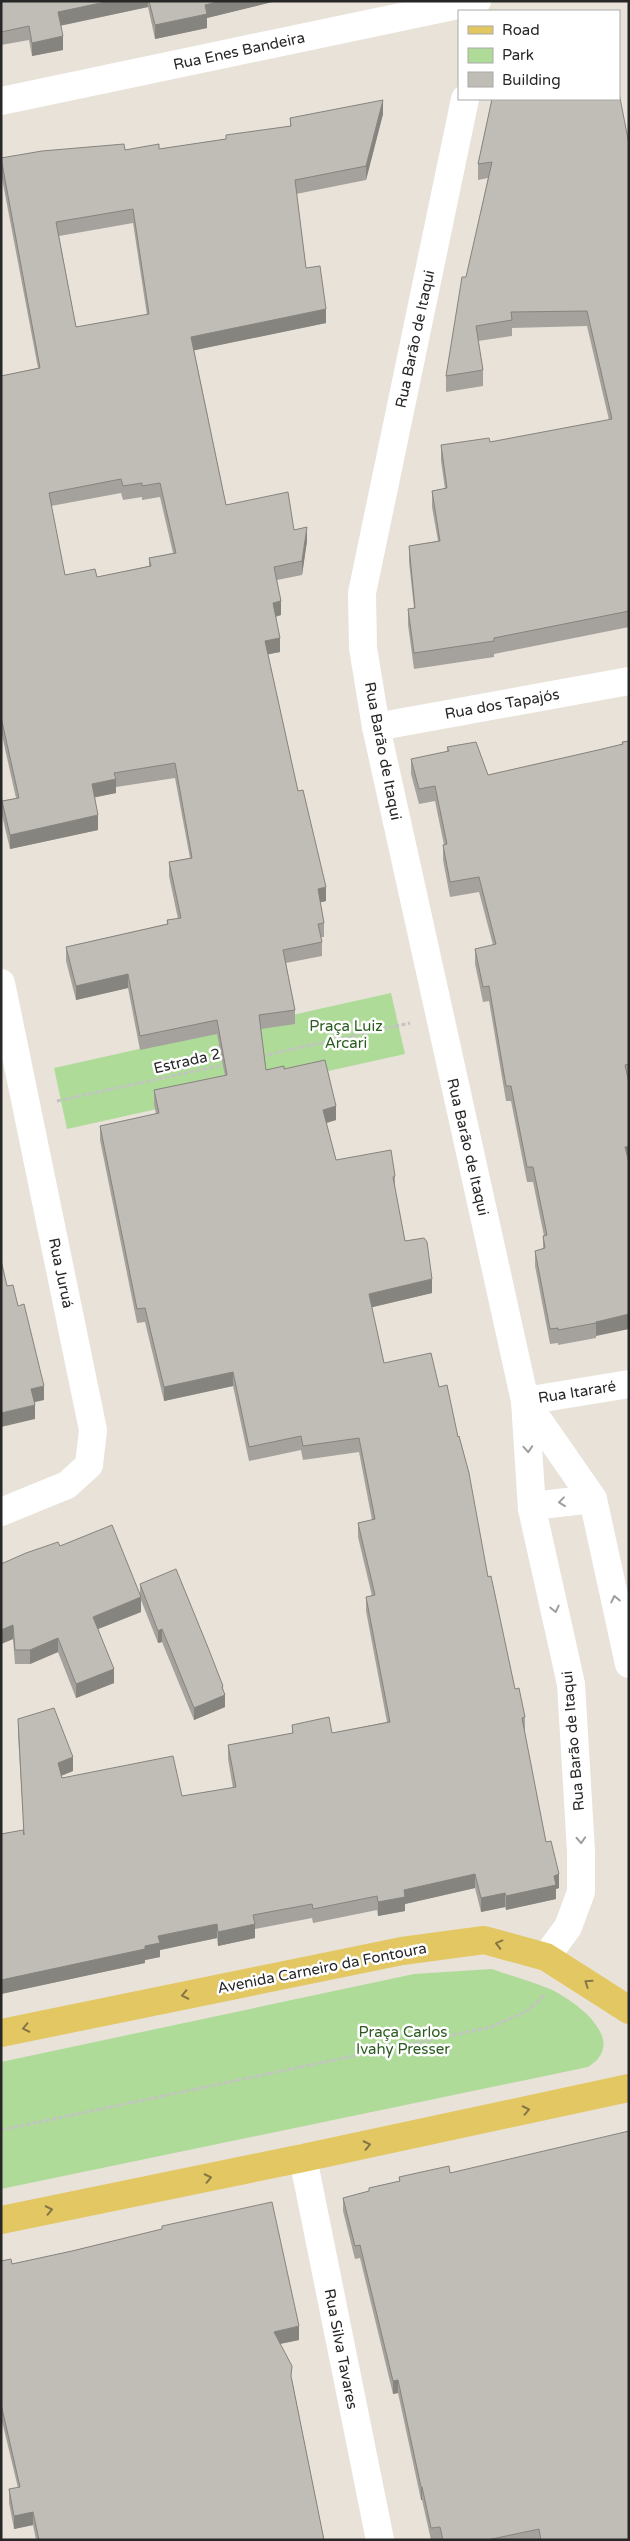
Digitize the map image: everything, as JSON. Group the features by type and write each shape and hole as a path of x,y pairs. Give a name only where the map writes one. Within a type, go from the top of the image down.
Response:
{"main road":[{"name":"Avenida Carneiro da Fontoura","path":"1,2033 402,1951 484,1940 546,1957 629,2010"},
{"path":"1,2220 629,2088"}],"street":[{"name":"Rua Enes Bandeira","path":"1,101 477,1"},
{"name":"Rua Barão de Itaqui","path":"465,100 362,593 364,648 376,727 525,1401 532,1509 571,1684 581,1851 581,1892 568,1927 546,1957"},
{"name":"Rua dos Tapajós","path":"376,727 629,681"},
{"name":"Rua Juruá","path":"1,983 93,1430 89,1465 67,1485 1,1512"},
{"name":"Rua Itararé","path":"525,1401 629,1384"},
{"name":"Rua Barão de Itaqui","path":"525,1401 593,1499 629,1664"},
{"path":"532,1509 541,1505 593,1499"},
{"name":"Rua Silva Tavares","path":"303,2158 380,2540"}],"path":[{"path":"257,1057 439,1017"},
{"name":"Estrada 2","path":"27,1108 228,1063"},
{"path":"1,2130 491,2027 527,2011 551,1989"}],"green space":[{"name":"Praça Luiz Arcari","path":"391,993 405,1054 67,1129 54,1068"},
{"name":"Praça Carlos Ivahy Presser","path":"492,1969 550,1989 585,2012 601,2034 603,2046 599,2057 588,2067 1,2189 1,2062 414,1974"}],"building":[{"path":"1,1 110,1 58,12 63,36 32,43 29,26 1,32"},
{"path":"149,1 221,1 205,5 207,14 155,25"},
{"path":"620,98 629,144 629,611 494,638 494,641 414,653 408,609 415,608 409,546 440,541 432,491 447,488 441,445 489,438 490,442 612,419 587,311 511,312 512,320 476,326 483,370 446,376 462,277 466,277 492,162 478,164 492,100 620,100"},
{"path":"383,100 366,166 295,180 306,268 320,266 326,309 191,337 226,505 288,492 294,530 307,527 302,561 274,567 281,601 273,603 280,638 265,641 298,791 303,790 326,887 318,889 324,923 318,924 322,942 283,950 295,1010 259,1015 266,1070 284,1066 284,1069 325,1060 336,1106 323,1110 336,1160 391,1150 395,1176 393,1177 405,1241 424,1238 427,1242 432,1279 369,1294 384,1363 431,1353 439,1387 447,1385 458,1437 469,1473 488,1577 491,1576 515,1689 519,1688 525,1717 522,1718 546,1842 551,1841 559,1874 554,1876 556,1885 506,1896 505,1893 481,1898 475,1874 404,1890 405,1897 378,1902 377,1896 313,1909 312,1904 253,1915 255,1924 218,1932 217,1924 158,1936 160,1943 145,1946 145,1949 1,1980 1,1834 23,1830 24,1835 18,1719 54,1708 73,1757 58,1763 62,1778 173,1756 182,1796 236,1787 228,1745 293,1733 292,1725 329,1717 332,1733 390,1722 366,1597 375,1595 358,1523 375,1519 359,1438 303,1446 301,1436 249,1447 233,1372 164,1387 145,1308 137,1309 100,1126 159,1113 154,1090 227,1075 217,1020 140,1036 128,974 76,986 66,947 168,924 167,920 181,918 169,862 192,858 175,763 114,773 116,779 92,784 98,815 10,835 2,801 19,798 1,717 1,376 40,368 1,158 42,151 124,144 125,150 159,144 159,149 226,139 226,135 291,126 290,118","holes":["133,209 149,314 76,327 56,222","121,479 123,486 142,483 142,486 160,483 176,553 149,558 151,566 97,577 95,569 65,575 49,493"]},
{"path":"629,741 629,1064 625,1065 629,1083 629,1146 625,1147 629,1163 629,1314 596,1323 558,1330 558,1328 550,1329 535,1251 545,1248 543,1236 547,1235 533,1167 527,1167 511,1086 506,1086 489,986 483,987 475,949 496,944 479,877 450,882 443,845 447,844 435,786 419,789 411,759 449,751 447,747 476,742 488,775 623,744 622,742"},
{"path":"1,1260 7,1286 13,1285 18,1306 24,1304 44,1386 31,1389 35,1405 1,1413"},
{"path":"112,1525 141,1597 93,1617 114,1669 76,1684 58,1638 30,1650 15,1650 13,1625 1,1630 1,1564 58,1542 60,1546"},
{"path":"176,1569 225,1695 194,1708 162,1629 158,1631 140,1584"},
{"path":"629,2131 629,2540 541,2540 539,2529 487,2540 443,2540 440,2527 431,2528 398,2380 393,2381 360,2245 355,2246 343,2198 369,2191 369,2188 400,2181 399,2177 449,2166 450,2173"},
{"path":"272,2202 299,2326 274,2332 292,2366 291,2376 324,2540 39,2540 33,2512 14,2516 9,2489 20,2487 1,2404 1,2261 11,2259 12,2264 72,2251 162,2229 162,2226"}]}
